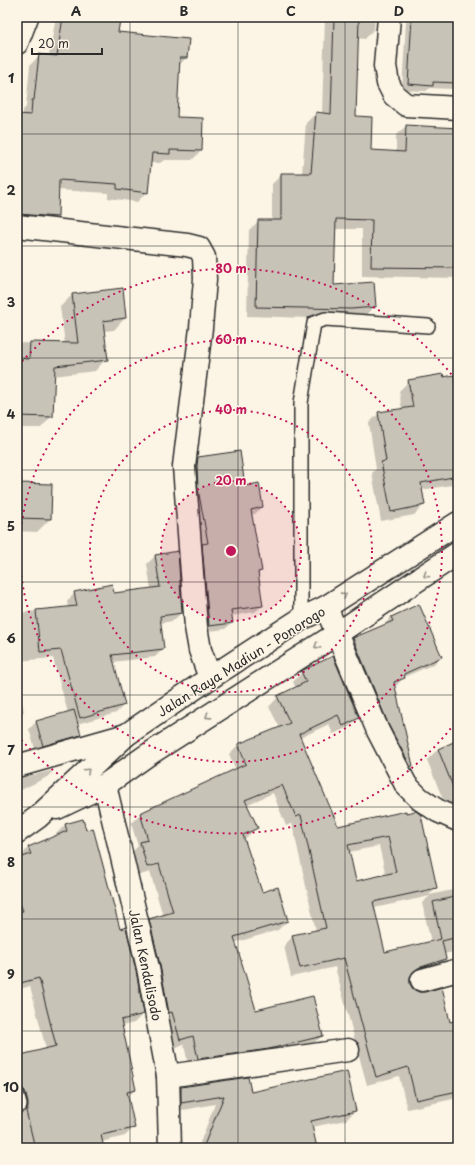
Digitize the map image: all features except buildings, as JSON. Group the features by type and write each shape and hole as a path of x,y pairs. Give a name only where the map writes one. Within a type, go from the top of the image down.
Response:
{"main road":[{"path":"17,43 27,17"},
{"path":"389,17 385,66 388,83 394,95 406,105 458,108"},
{"path":"17,226 187,244 199,248 204,257 205,279 202,328 184,466 196,628 200,650 210,678"},
{"name":"Jalan Raya Madiun - Ponorogo","path":"17,832 38,817 126,734 301,619 326,607 458,523"},
{"name":"Jalan Raya Madiun - Ponorogo","path":"38,817 105,785 146,756 338,633 458,553"},
{"path":"326,607 378,731 406,785 420,799 438,811 458,820"},
{"path":"17,766 126,734"},
{"name":"Jalan Kendalisodo","path":"105,785 148,968 168,1076 170,1148"},
{"path":"422,980 458,970"},
{"path":"168,1076 348,1050"}],"lane":[{"path":"301,619 301,403 314,323 324,319 428,326"}]}
